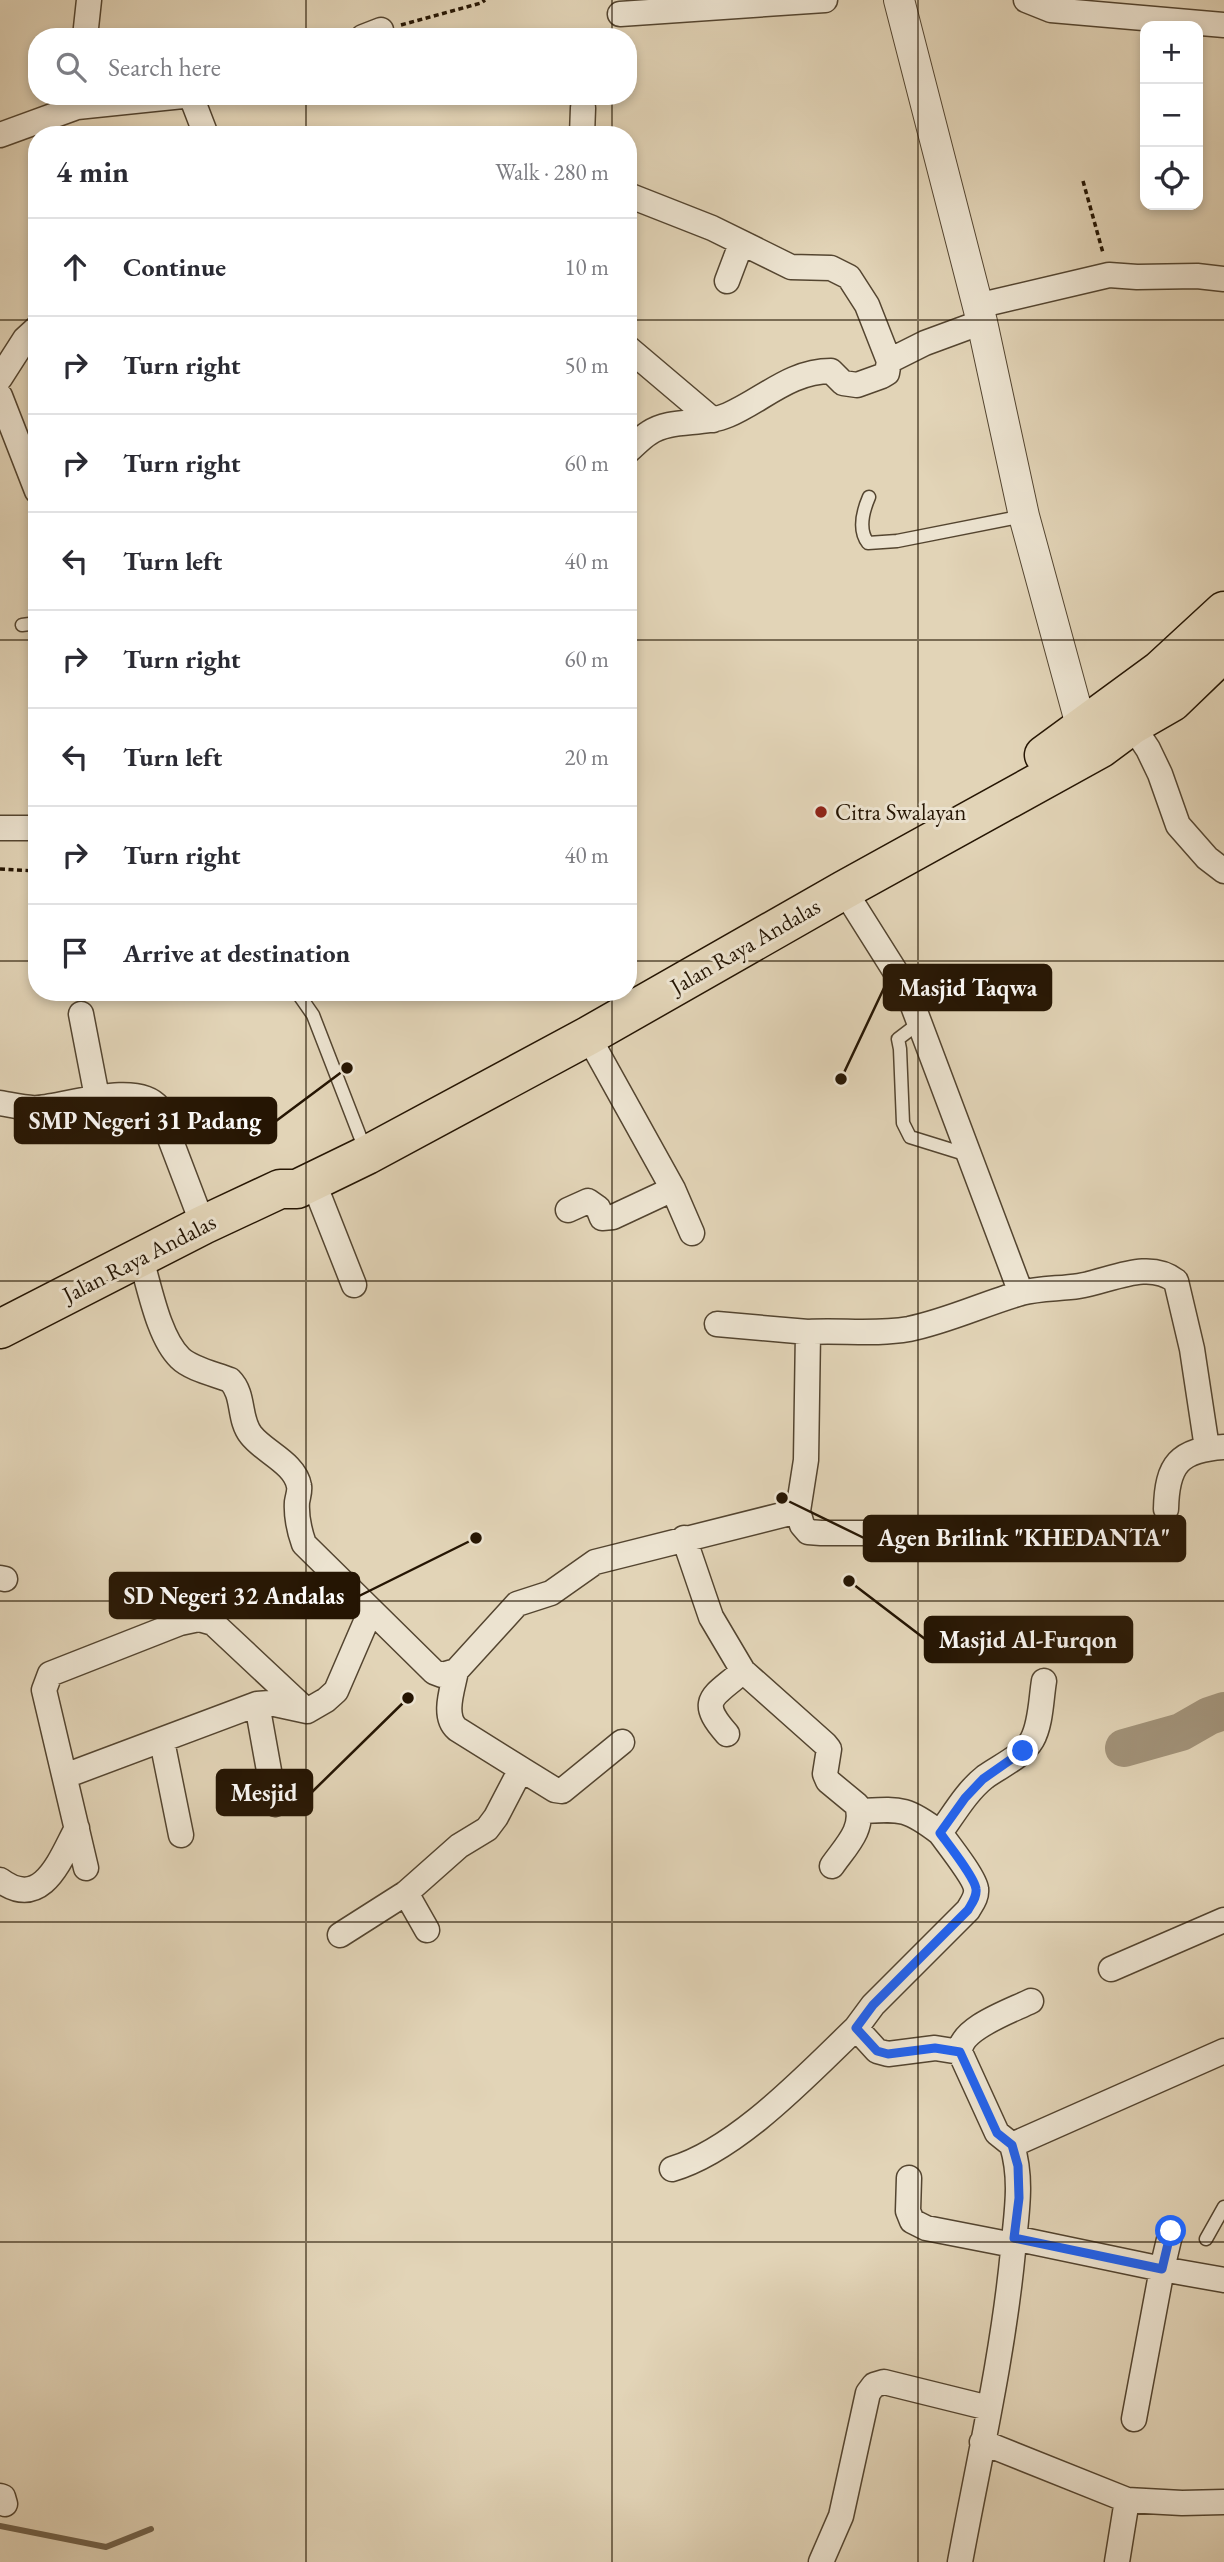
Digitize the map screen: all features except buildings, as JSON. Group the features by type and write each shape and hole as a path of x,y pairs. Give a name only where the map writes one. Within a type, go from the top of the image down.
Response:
{"main road":[{"path":"1053,762 1082,729 1160,670 1224,611"},
{"path":"1053,762 1101,748 1132,725 1172,702 1224,652"},
{"name":"Jalan Raya Andalas","path":"296,1185 289,1175 538,1052 588,1036 844,890 1053,762"},
{"name":"Jalan Raya Andalas","path":"637,991 695,956 1053,762"},
{"name":"Jalan Raya Andalas","path":"0,1329 203,1225 367,1155 621,1001"}],"street":[{"path":"86,28 89,0"},
{"path":"620,14 825,0"},
{"path":"899,0 979,314 1024,516 1082,729"},
{"path":"1026,0 1051,10 1224,25"},
{"path":"0,135 71,105"},
{"path":"194,105 203,126"},
{"path":"582,126 583,108"},
{"path":"637,199 712,228 791,268 831,268 849,277 867,305 889,361 887,373 857,386 843,383 831,371 795,377 729,415 713,420 666,426 650,432 637,443"},
{"path":"727,281 741,244"},
{"path":"889,361 979,314 1109,275 1224,279"},
{"path":"0,378 28,336"},
{"path":"637,356 713,420"},
{"path":"0,396 28,466"},
{"path":"1132,725 1160,774 1178,825 1207,858 1224,871"},
{"path":"0,828 28,828"},
{"path":"844,890 907,990 1021,1293"},
{"path":"81,1014 97,1097"},
{"path":"588,1036 673,1189 692,1233"},
{"path":"0,1103 34,1108 97,1097 144,1096 152,1099 163,1119 203,1225"},
{"path":"296,1185 354,1285"},
{"path":"568,1210 588,1201 598,1208 602,1217 613,1217 673,1189"},
{"path":"140,1256 164,1334 172,1348 181,1360 230,1380 236,1386 245,1424 251,1435 295,1474 299,1485 297,1517 304,1544 434,1672 442,1675 456,1671 517,1604 551,1593 595,1562 798,1511"},
{"path":"717,1324 807,1332 880,1333 911,1328 1021,1293 1080,1286 1113,1276 1150,1271 1166,1273 1176,1281 1215,1448 1194,1451 1182,1458 1170,1475 1166,1488 1166,1509"},
{"path":"807,1332 806,1460 798,1511 802,1525 808,1532 941,1533 1036,1530"},
{"path":"684,1538 711,1617 743,1671 825,1744 829,1749 825,1774 828,1780 857,1805 859,1811 856,1833 832,1866"},
{"path":"65,1776 257,1704 270,1703 307,1712 336,1691 371,1610"},
{"path":"86,1868 44,1690 50,1674 180,1623 199,1619 213,1623 307,1712"},
{"path":"456,1671 450,1723 555,1790 562,1791 622,1742"},
{"path":"727,1734 712,1717 709,1707 713,1698 743,1671"},
{"path":"940,1833 965,1798 983,1779 1023,1751 1031,1741 1044,1681"},
{"path":"257,1704 275,1804"},
{"path":"162,1741 181,1835"},
{"path":"340,1935 406,1893 459,1846 487,1829 521,1769"},
{"path":"672,2169 717,2150 811,2071 856,2028 873,2005 975,1900 976,1888 973,1879 940,1833 916,1815 900,1810 859,1811"},
{"path":"0,1880 11,1887 22,1889 42,1885 49,1879 77,1828"},
{"path":"406,1893 427,1930"},
{"path":"1111,1969 1224,1920"},
{"path":"960,2562 1005,2316 1019,2187 1018,2166 1012,2145 997,2133 960,2052 960,2045 972,2031 1031,2001"},
{"path":"856,2028 877,2051 888,2054 935,2048 960,2052"},
{"path":"1012,2145 1224,2051"},
{"path":"909,2178 908,2211 912,2221 926,2228 1014,2241 1224,2280"},
{"path":"1134,2419 1171,2231"},
{"path":"821,2562 841,2516 868,2393 874,2385 884,2382 989,2408"},
{"path":"982,2442 1127,2500 1224,2502"},
{"path":"1116,2562 1127,2500"}],"lane":[{"path":"869,498 863,510 862,522 864,538 868,543 897,541 1024,516"},
{"path":"22,625 28,624"},
{"path":"303,1001 313,1016 361,1139"},
{"path":"919,1023 898,1039 903,1123 911,1137 968,1155"},
{"path":"1206,2239 1224,2207"}],"path":[{"path":"390,28 485,0"},
{"path":"1083,181 1109,275"},
{"path":"0,869 28,871"}],"waterway":[{"path":"1124,1748 1181,1732 1224,1711"},
{"path":"0,2526 106,2547 151,2529"}],"place":[{"name":"Citra Swalayan","path":"821,812"},
{"name":"SMP Negeri 31 Padang","path":"347,1068"},
{"name":"Masjid Taqwa","path":"841,1079"},
{"name":"Agen Brilink \"KHEDANTA\"","path":"782,1498"},
{"name":"SD Negeri 32 Andalas","path":"476,1538"},
{"name":"Masjid Al-Furqon","path":"849,1581"},
{"name":"Mesjid","path":"408,1698"}],"route":[{"path":"1023,1751 983,1779 965,1798 940,1833 973,1879 976,1888 975,1900 873,2005 856,2028 877,2051 888,2054 935,2048 960,2052 997,2133 1012,2145 1018,2166 1019,2198 1014,2238 1162,2269 1171,2231"}]}
